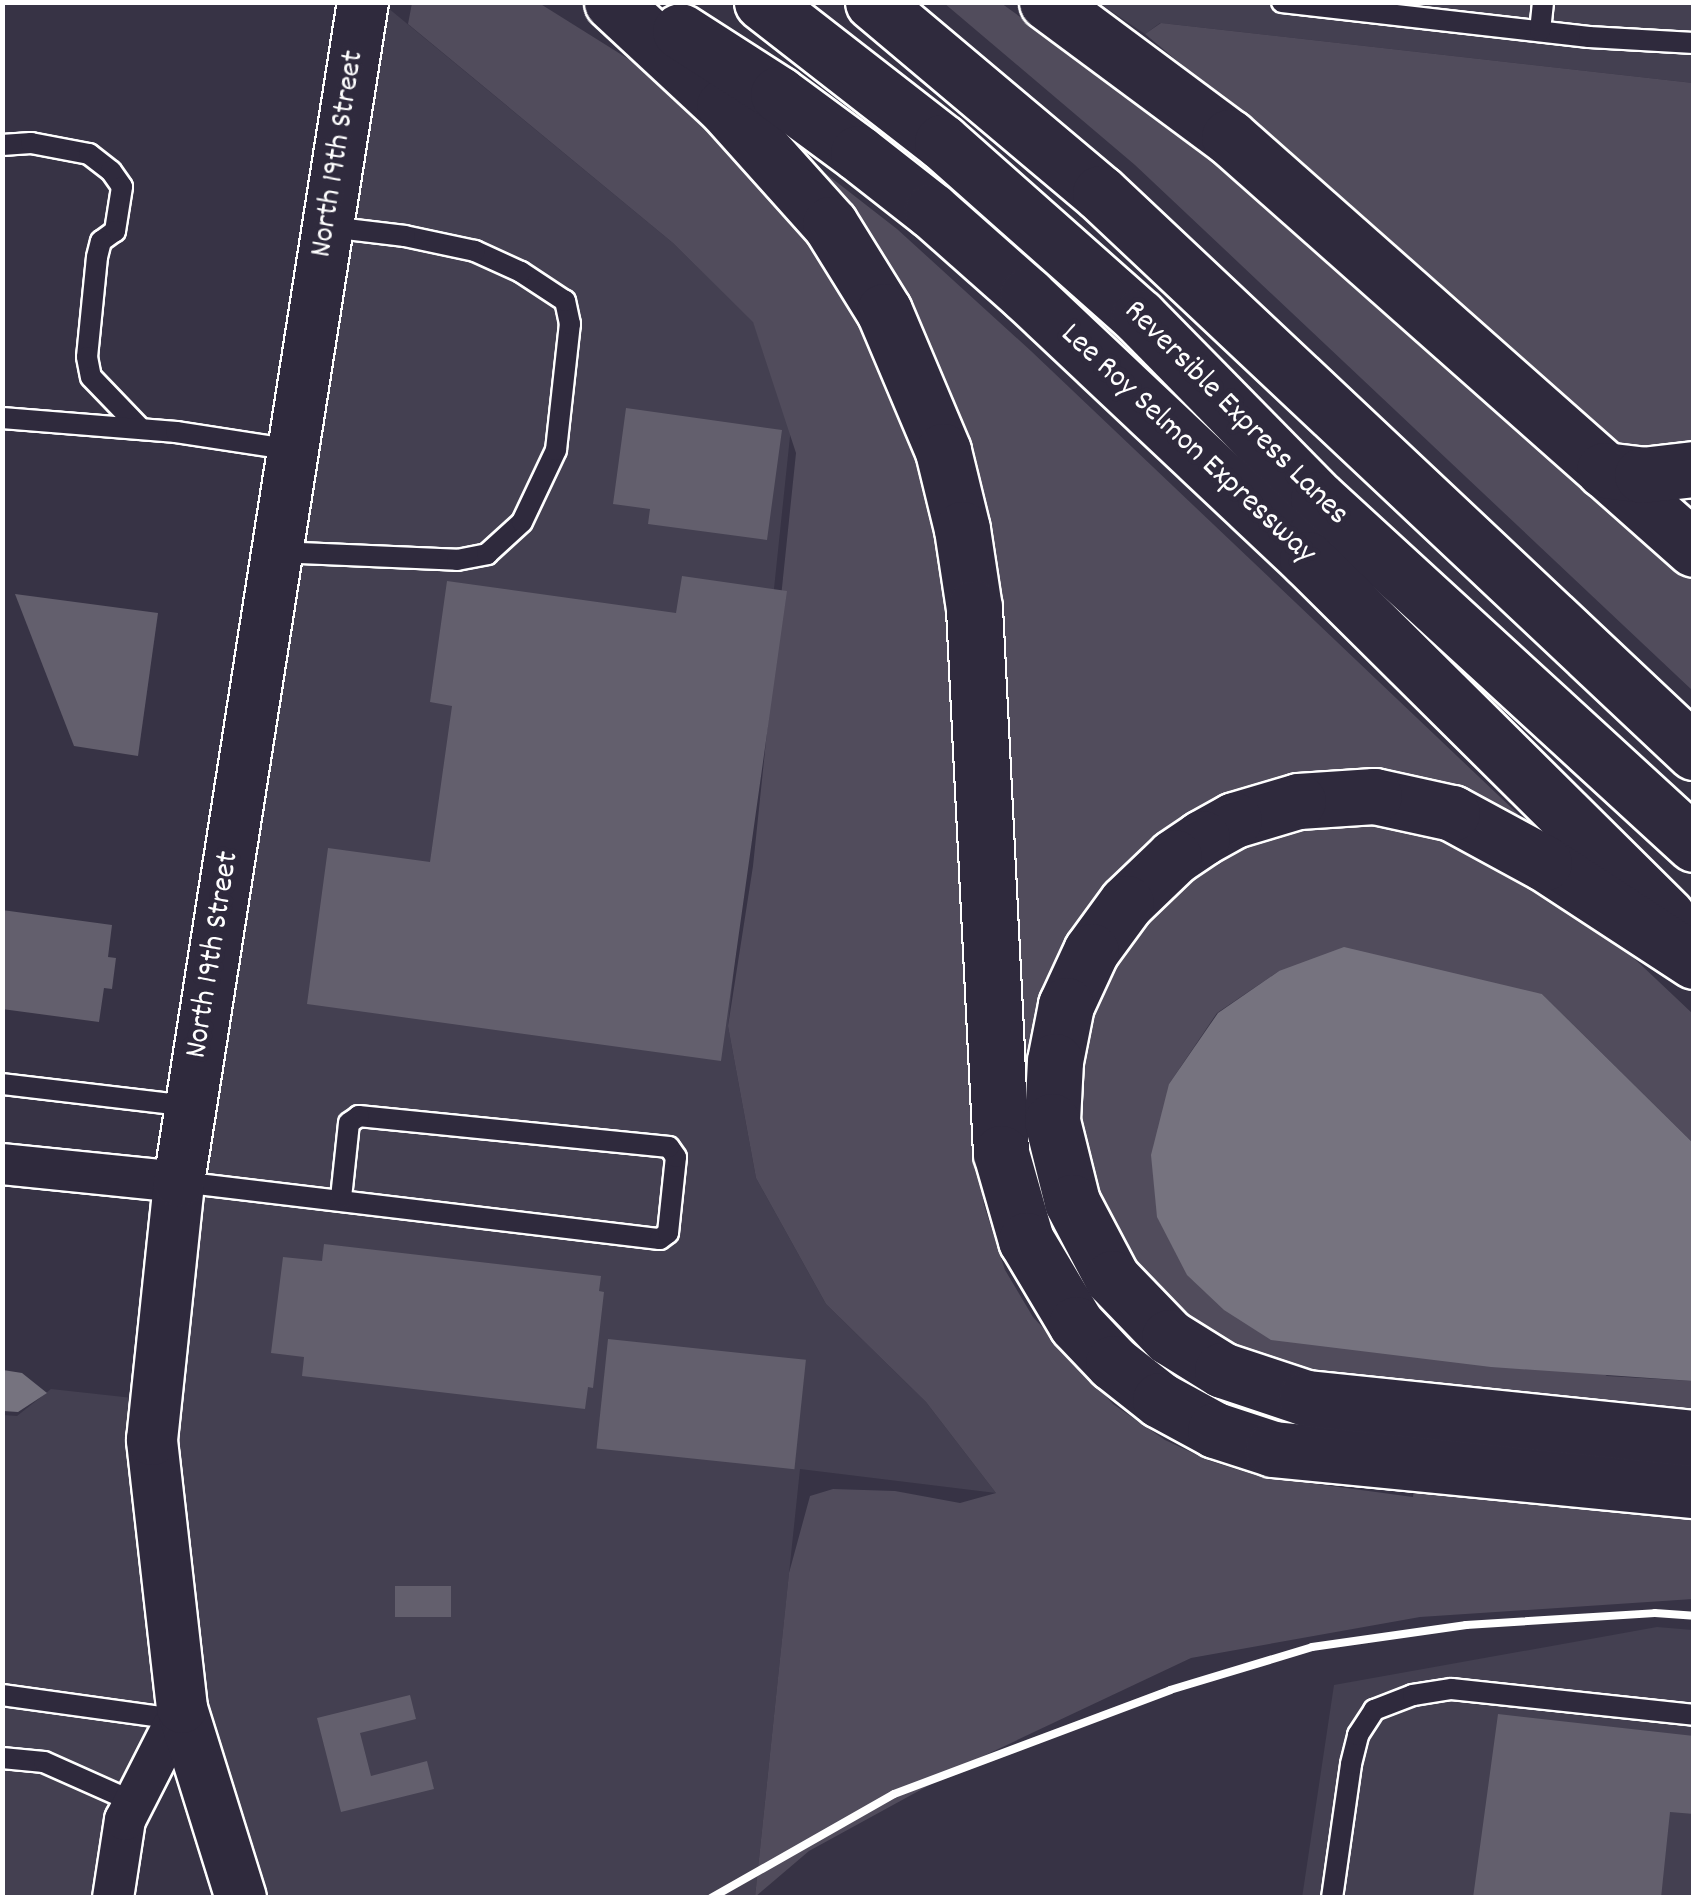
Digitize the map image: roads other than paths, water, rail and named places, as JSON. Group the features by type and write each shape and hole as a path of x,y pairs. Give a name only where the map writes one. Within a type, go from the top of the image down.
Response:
{"highway":[{"path":"612,2 724,106 830,224 884,311 943,452 962,529 974,608 1001,1153 1026,1240 1076,1324 1113,1363 1160,1400 1215,1430 1273,1449 1694,1490"},
{"name":"Lee Roy Selmon Expressway","path":"635,2 778,94 932,210 1308,559 1694,942"},
{"name":"Reversible Express Lanes","path":"762,2 942,142 1125,305 1318,499 1694,844"},
{"path":"873,2 1100,193 1694,752"},
{"path":"1046,2 1229,138 1694,549"},
{"path":"1604,470 1642,474 1694,469"},
{"path":"1694,961 1544,863 1452,812 1374,796 1298,801 1234,820 1202,838 1174,857 1126,903 1091,951 1066,1005 1054,1061 1052,1121 1072,1202 1112,1278 1169,1337 1222,1370 1306,1398 1694,1438"}],"street":[{"name":"North 19th Street","path":"241,1898 179,1713 152,1440 179,1182 362,2"},
{"path":"2,1164 179,1182"},
{"path":"113,1898 125,1820 179,1713"}],"lane":[{"path":"1282,2 1540,31 1694,43"},
{"path":"1540,31 1543,2"},
{"path":"2,145 32,142 89,154 111,170 122,187 115,231 101,241 97,256 87,358 91,377 141,429"},
{"path":"277,552 456,560 486,554 522,522 556,450 570,324 564,301 521,272 475,251 328,226"},
{"path":"2,418 141,429 293,450"},
{"path":"2,1084 191,1106"},
{"path":"179,1182 341,1198 660,1240 668,1233 676,1157 668,1147 358,1116 349,1124 341,1198"},
{"path":"1332,1898 1351,1764 1358,1735 1374,1710 1413,1694 1452,1689 1694,1715"},
{"path":"2,1694 179,1713"},
{"path":"2,1758 44,1762 134,1802"}],"railway":[{"path":"711,1898 894,1794 1170,1690 1312,1647 1466,1625 1655,1613 1694,1616"}]}
